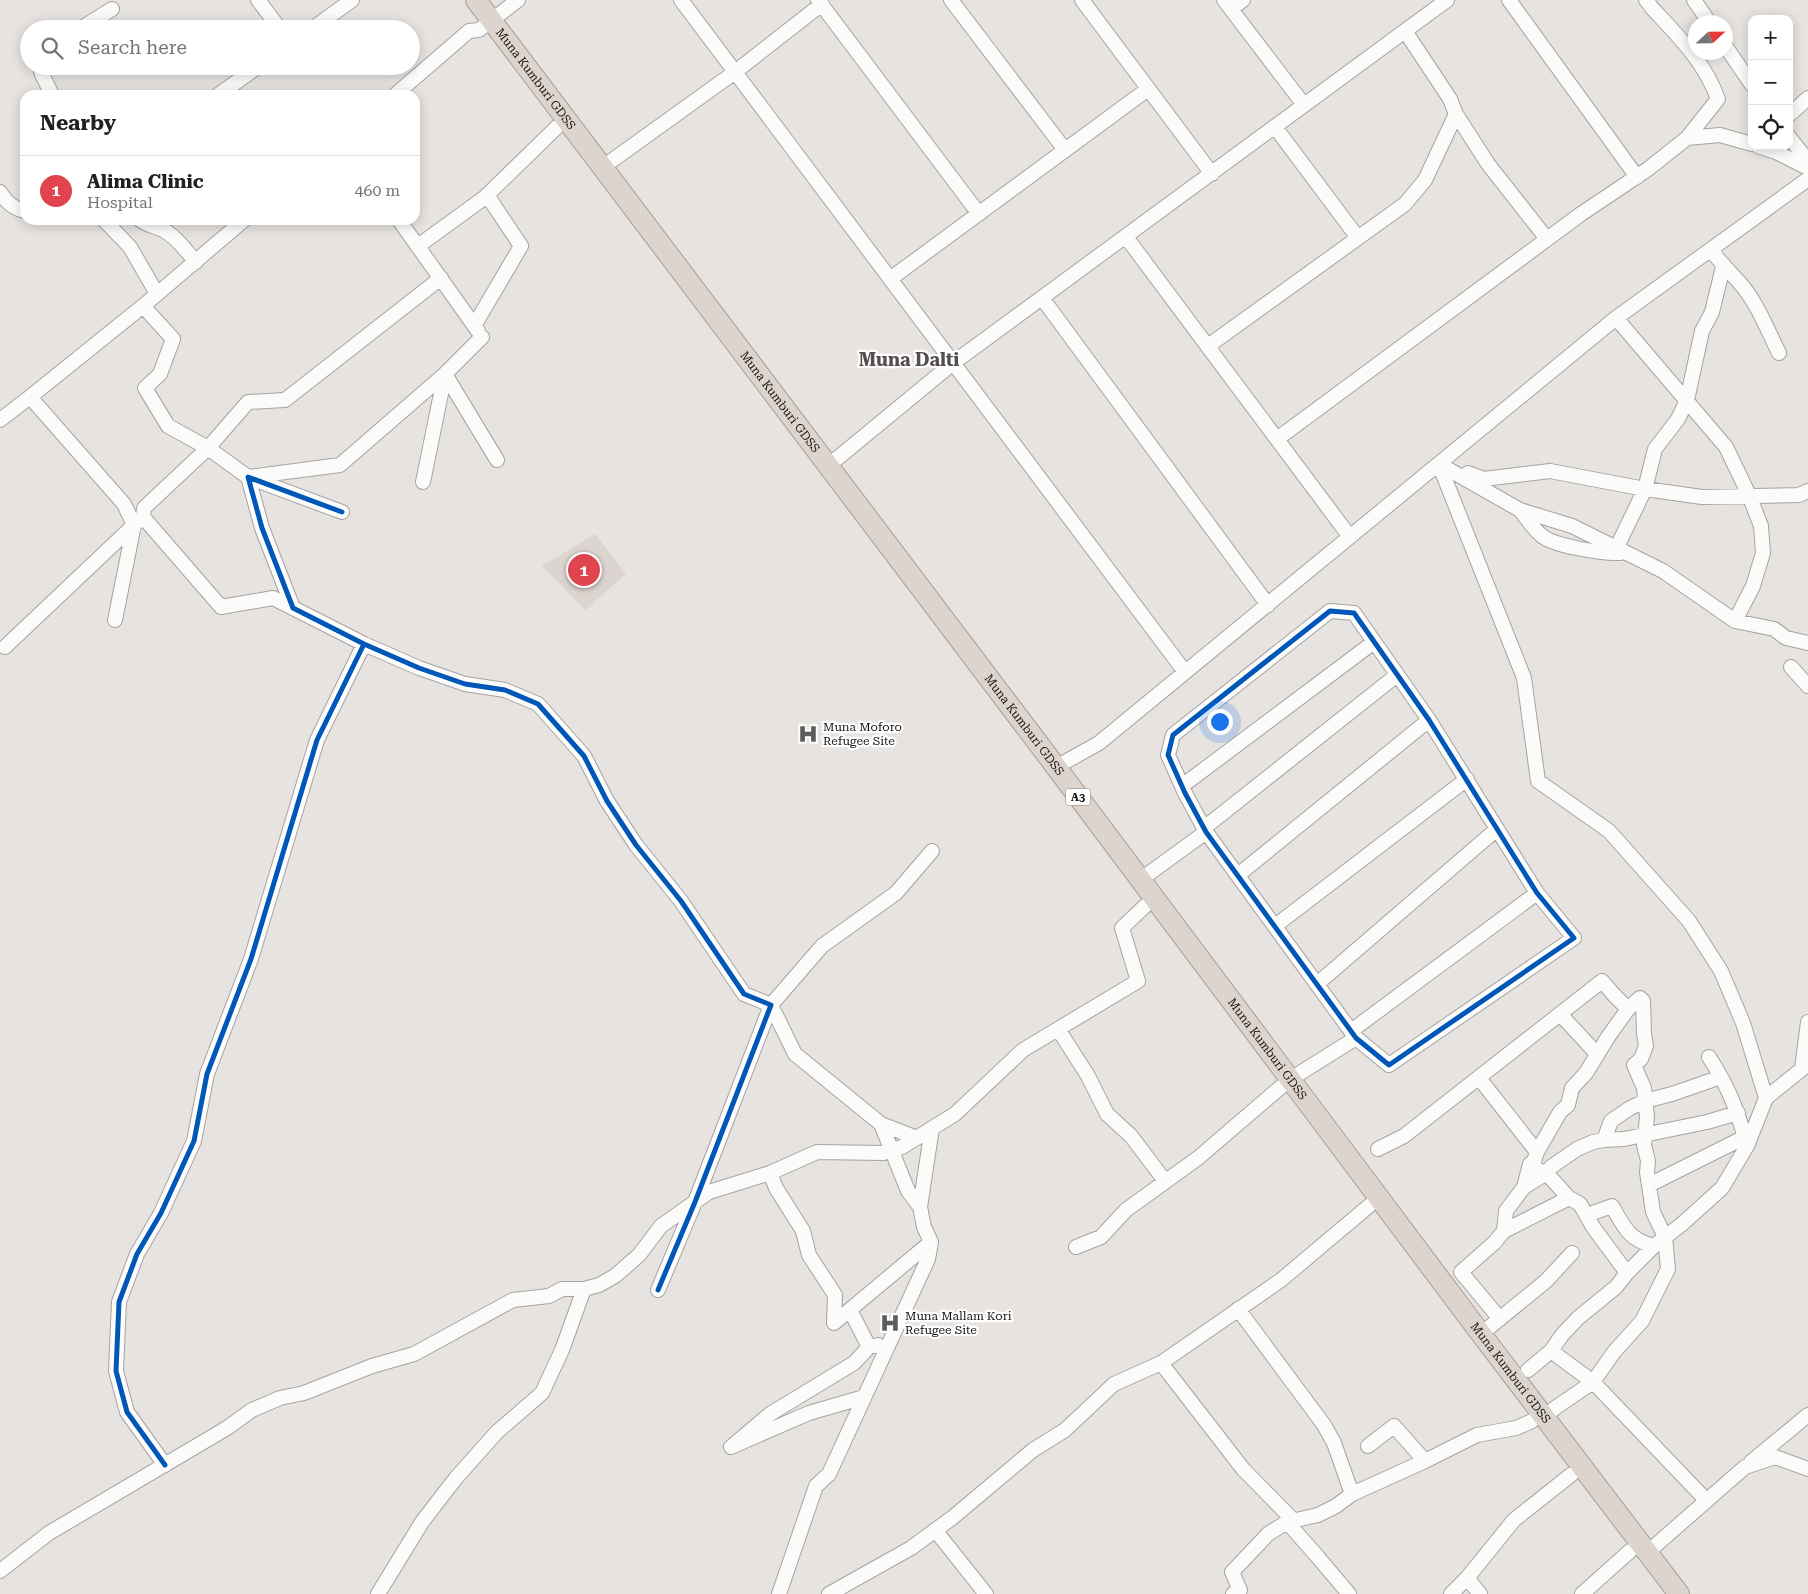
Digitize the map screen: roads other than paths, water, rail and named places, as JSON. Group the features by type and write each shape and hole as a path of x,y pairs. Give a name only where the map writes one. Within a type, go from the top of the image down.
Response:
{"highway":[{"name":"Muna Kumburi GDSS","path":"460,0 487,24 603,168 1056,768 1140,880 1370,1205 1538,1419 1639,1552 1662,1594"},
{"name":"Muna Kumburi GDSS","path":"476,0 487,24 557,127 1145,906 1481,1334 1572,1474 1639,1552 1679,1594"}],"street":[{"path":"258,0 273,20"},
{"path":"324,20 352,0"},
{"path":"420,73 469,31 479,30 518,0"},
{"path":"681,0 1185,672"},
{"path":"951,0 1065,150"},
{"path":"1082,0 1212,174"},
{"path":"1243,0 1228,5 1304,105"},
{"path":"828,466 953,364 1447,0"},
{"path":"1509,0 1637,177"},
{"path":"1277,439 1581,214 1637,177 1687,138 1718,99 1711,79 1691,51 1646,0"},
{"path":"1694,0 1704,15"},
{"path":"603,168 735,72 820,2 979,214"},
{"path":"94,20 112,9"},
{"path":"1405,31 1450,99 1456,114 1488,164 1548,239"},
{"path":"1733,57 1748,79"},
{"path":"43,75 50,90"},
{"path":"225,90 246,75"},
{"path":"401,90 418,75"},
{"path":"890,279 1148,89"},
{"path":"1793,111 1808,98"},
{"path":"1208,346 1405,204 1425,180 1456,114"},
{"path":"418,246 487,196 557,127"},
{"path":"1275,127 1358,238"},
{"path":"1687,138 1720,135 1748,143"},
{"path":"1793,142 1808,161"},
{"path":"1778,150 1808,168"},
{"path":"1056,768 1099,743 1616,318 1808,179"},
{"path":"0,192 5,200 16,210 20,210"},
{"path":"248,477 340,465 445,374 481,335 521,246 487,196"},
{"path":"109,225 130,247 157,294"},
{"path":"148,225 163,230 173,236 196,262"},
{"path":"0,420 143,306 238,225"},
{"path":"403,225 481,335"},
{"path":"1126,236 1350,537"},
{"path":"1711,250 1723,267 1740,283 1754,304 1779,353"},
{"path":"1620,551 1645,489 1655,449 1678,419 1686,400 1702,331 1712,312 1723,267"},
{"path":"115,620 138,521 144,508 208,448 248,402 285,400 441,278"},
{"path":"1042,298 1268,605"},
{"path":"143,306 172,338 160,374 145,388 168,426 208,448 248,477 342,512"},
{"path":"1616,318 1726,447 1749,495 1760,526 1763,553 1752,586 1735,621"},
{"path":"445,374 497,460"},
{"path":"423,482 445,374"},
{"path":"30,396 138,521 221,607 273,598 364,644 419,668 465,684 505,690 538,704 584,756 607,801 636,845 681,901 744,994 771,1005 795,1054 881,1124 917,1138"},
{"path":"1439,464 1484,479 1550,471 1645,489 1702,497 1798,495 1808,491"},
{"path":"1439,464 1520,510 1572,526 1663,571 1735,621 1774,629 1786,638 1808,643"},
{"path":"1439,464 1524,678 1538,782 1609,831 1689,921 1721,972 1743,1023 1766,1098"},
{"path":"248,477 262,528 293,608"},
{"path":"1520,510 1542,536 1559,544 1608,554 1620,551"},
{"path":"5,647 138,521"},
{"path":"1330,611 1354,613 1397,675 1467,779 1537,893 1574,938 1389,1065 1354,1035 1205,830 1168,755 1173,734 1330,611"},
{"path":"1182,786 1374,642"},
{"path":"165,1465 127,1412 116,1371 119,1302 138,1254 162,1213 194,1141 207,1074 251,958 317,740 364,644"},
{"path":"1791,667 1808,686"},
{"path":"1140,880 1397,675"},
{"path":"1238,875 1429,720"},
{"path":"1275,926 1467,779"},
{"path":"1317,984 1497,829"},
{"path":"658,1290 695,1202 771,1005 822,946 896,893 932,851"},
{"path":"1076,1247 1101,1237 1126,1210 1198,1158 1285,1083 1354,1035 1537,893"},
{"path":"0,1571 49,1534 227,1428 252,1410 280,1398 304,1393 372,1366 414,1354 513,1300 548,1296 562,1289 584,1289 599,1285 615,1276 639,1255 661,1226 709,1192 770,1173 817,1152 883,1153 902,1148 955,1114 1023,1050 1138,982 1122,928 1145,906"},
{"path":"1378,1149 1404,1136 1602,981 1628,1009"},
{"path":"1233,1594 1240,1590 1232,1572 1268,1534 1290,1521 1318,1514 1336,1506 1352,1494 1477,1435 1516,1428 1538,1419 1593,1382 1614,1352 1642,1321 1668,1269 1653,1212 1647,1172 1648,1161 1644,1145 1646,1134 1644,1088 1634,1065 1641,1059 1646,1046 1643,1001 1640,998 1628,1009 1586,1072 1572,1088 1568,1105 1560,1112 1533,1158 1524,1187 1506,1211 1504,1230"},
{"path":"1560,1014 1597,1054"},
{"path":"1528,1370 1551,1351 1562,1335 1578,1318 1616,1287 1627,1272 1722,1188 1766,1098 1806,1069 1808,1022"},
{"path":"1058,1029 1088,1076 1107,1114 1131,1136 1165,1182"},
{"path":"1708,1057 1721,1077 1738,1113 1746,1141"},
{"path":"1604,1140 1611,1121 1630,1108 1721,1077"},
{"path":"1479,1078 1545,1174 1569,1198 1580,1204 1593,1227 1627,1272"},
{"path":"1524,1187 1545,1174 1550,1167 1577,1149 1592,1142 1624,1139 1707,1122 1738,1113"},
{"path":"881,1124 908,1191 920,1207"},
{"path":"778,1594 816,1486 829,1474 928,1259 931,1242 924,1227 920,1207 932,1128"},
{"path":"1649,1185 1746,1141"},
{"path":"770,1173 776,1188 802,1232 809,1255 835,1295 834,1323 931,1242"},
{"path":"1500,1319 1460,1272 1494,1243 1504,1230 1569,1198"},
{"path":"829,1594 910,1548 936,1530 1033,1450 1065,1430 1114,1384 1161,1364 1238,1308 1281,1280 1370,1205"},
{"path":"1587,1215 1612,1206 1628,1234 1646,1244 1660,1242"},
{"path":"1481,1334 1546,1282 1572,1253"},
{"path":"378,1594 422,1522 456,1478 497,1432 542,1393 562,1350 584,1289"},
{"path":"1238,1308 1324,1425 1334,1443 1352,1494"},
{"path":"850,1310 869,1348"},
{"path":"864,1398 809,1413 731,1447 770,1414 854,1363 869,1348 889,1343"},
{"path":"1551,1351 1593,1382 1706,1500"},
{"path":"1161,1364 1243,1469 1290,1521 1349,1594"},
{"path":"1582,1594 1706,1500 1808,1415"},
{"path":"1368,1446 1394,1426 1425,1461"},
{"path":"1745,1467 1775,1457 1808,1469"},
{"path":"1451,1594 1467,1578 1514,1520 1572,1474"},
{"path":"936,1530 986,1594"},
{"path":"1467,1578 1480,1594"}],"place":[{"name":"Alima Clinic","path":"584,570"},
{"name":"Muna Moforo Refugee Site","path":"808,734"},
{"name":"Muna Mallam Kori Refugee Site","path":"890,1323"}],"district":[{"name":"Muna Dalti","path":"909,360"}]}
